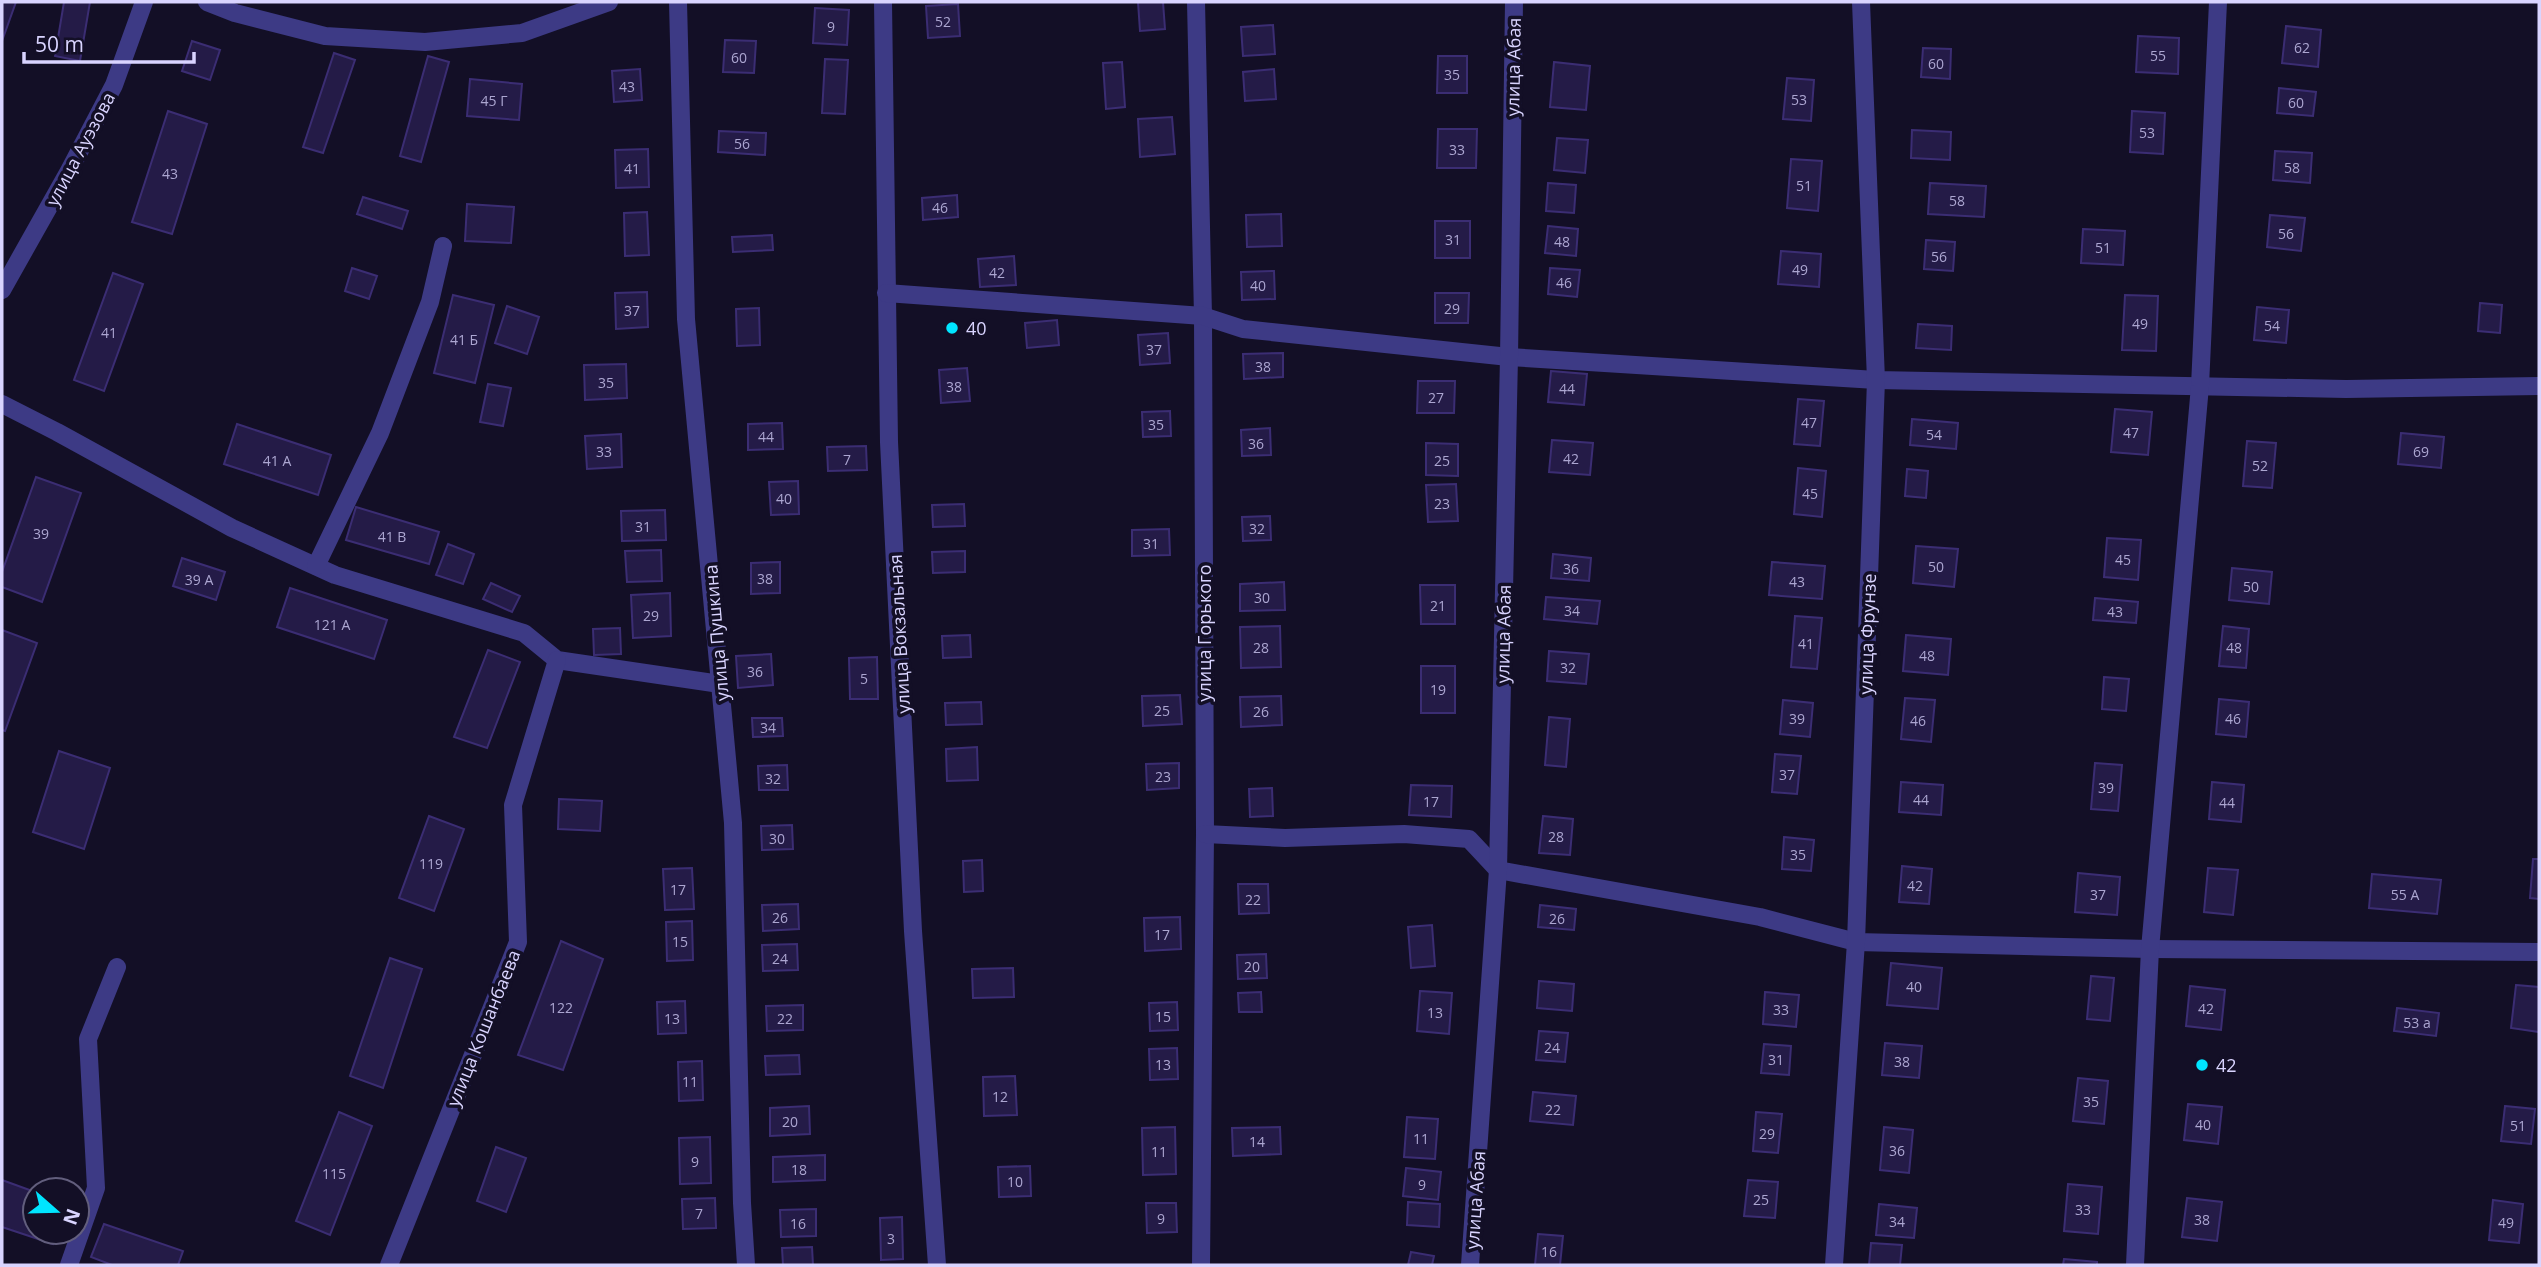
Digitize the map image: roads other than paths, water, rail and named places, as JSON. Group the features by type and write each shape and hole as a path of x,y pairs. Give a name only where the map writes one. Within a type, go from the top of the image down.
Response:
{"street":[{"name":"улица Ауэзова","path":"2,290 114,86 144,2"},
{"path":"207,2 235,13 325,36 425,42 522,33 609,2"},
{"name":"улица Пушкина","path":"678,2 686,319 733,823 742,1203 746,1265"},
{"name":"улица Вокзальная","path":"883,2 889,442 913,918 937,1265"},
{"name":"улица Горького","path":"1196,2 1203,316 1205,834 1201,1265"},
{"name":"улица Абая","path":"1470,1265 1498,870 1514,2"},
{"name":"улица Фрунзе","path":"1834,1265 1856,942 1876,380 1861,2"},
{"path":"2135,1265 2150,948 2200,386 2218,2"},
{"path":"316,566 380,433 430,302 443,246"},
{"path":"886,293 1203,316 1243,329 1509,357 1876,380 2346,389 2539,386"},
{"path":"2,404 232,528 335,575 524,633 556,660 720,684"},
{"name":"улица Кошанбаева","path":"389,1265 518,942 513,805 556,660"},
{"path":"1205,834 1284,838 1404,834 1468,839 1498,870 1760,917 1856,942 2539,952"},
{"path":"69,1265 96,1188 88,1039 117,967"}],"place":[{"name":"40","path":"952,328"},
{"name":"42","path":"2202,1065"}]}
